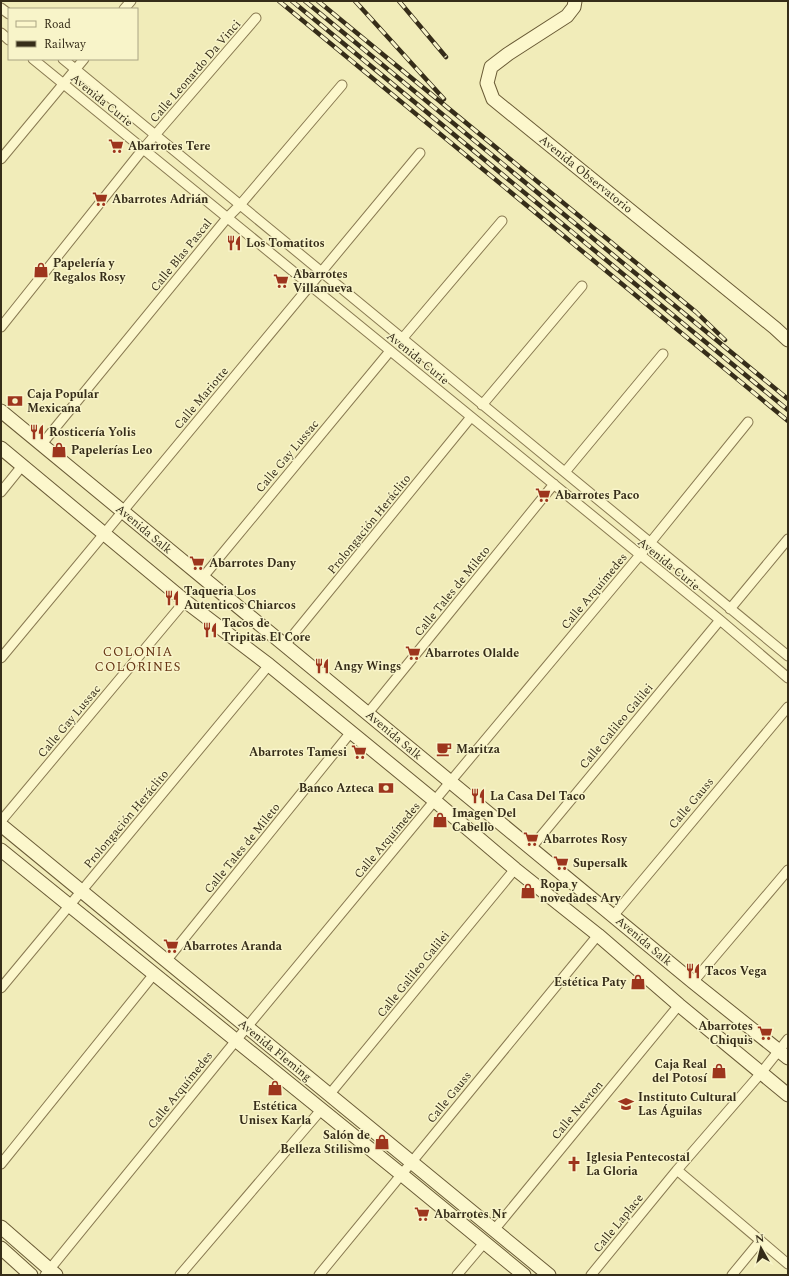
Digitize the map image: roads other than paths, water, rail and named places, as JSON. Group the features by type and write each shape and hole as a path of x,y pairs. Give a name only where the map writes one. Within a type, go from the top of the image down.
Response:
{"main road":[{"name":"Avenida Observatorio","path":"575,1 574,7 567,16 508,54 491,67 487,83 493,99 788,340"},
{"name":"Avenida Salk","path":"1,411 693,982 783,1054"},
{"name":"Avenida Salk","path":"1,448 185,601 269,665 435,801 515,869 598,935 679,1005 788,1095"},
{"name":"Avenida Fleming","path":"1,825 549,1275"},
{"name":"Avenida Fleming","path":"1,850 524,1275"},
{"path":"1,1227 50,1273"},
{"path":"1,1248 31,1275"}],"street":[{"name":"Calle Leonardo Da Vinci","path":"1,326 143,149 256,18"},
{"name":"Avenida Curie","path":"34,60 720,620 788,678"},
{"name":"Avenida Curie","path":"64,60 788,656"},
{"path":"1,159 83,60"},
{"name":"Calle Blas Pascal","path":"42,444 227,218 240,205 342,84"},
{"name":"Calle Mariotte","path":"1,658 420,153"},
{"path":"402,339 502,221"},
{"path":"482,404 582,286"},
{"name":"Calle Gay Lussac","path":"203,577 390,351"},
{"path":"565,472 663,354"},
{"name":"Prolongación Heráclito","path":"285,645 471,417"},
{"name":"Calle Arquímedes","path":"50,1273 236,1040 650,543 748,422"},
{"path":"1,492 22,466"},
{"name":"Calle Tales de Mileto","path":"368,713 554,484"},
{"path":"730,609 788,539"},
{"name":"Calle Gay Lussac","path":"1,821 185,601"},
{"name":"Calle Galileo Galilei","path":"531,848 720,620"},
{"name":"Prolongación Heráclito","path":"1,988 269,665"},
{"name":"Calle Gauss","path":"613,916 788,707"},
{"name":"Calle Tales de Mileto","path":"166,961 351,732"},
{"name":"Calle Galileo Galilei","path":"329,1095 515,869"},
{"path":"693,982 788,870"},
{"name":"Calle Gauss","path":"319,1275 598,935"},
{"path":"1,1164 154,974"},
{"name":"Calle Newton","path":"494,1230 679,1005"},
{"name":"Calle Laplace","path":"591,1275 677,1170 761,1073 783,1054 788,1038"},
{"path":"180,1275 321,1110"},
{"path":"677,1170 788,1264"},
{"path":"732,1275 760,1241"},
{"path":"457,1275 484,1243"}],"railway":[{"path":"279,1 788,421"},
{"path":"292,1 788,410"},
{"path":"305,1 788,399"},
{"path":"318,1 696,312 725,340"},
{"path":"355,1 444,99"},
{"path":"399,1 446,57"}],"place":[{"name":"Abarrotes Tere","path":"116,146"},
{"name":"Abarrotes Adrián","path":"100,199"},
{"name":"Los Tomatitos","path":"234,243"},
{"name":"Papelería y Regalos Rosy","path":"41,270"},
{"name":"Abarrotes Villanueva","path":"281,281"},
{"name":"Caja Popular Mexicana","path":"15,401"},
{"name":"Rosticería Yolis","path":"37,432"},
{"name":"Papelerías Leo","path":"59,450"},
{"name":"Abarrotes Paco","path":"543,495"},
{"name":"Abarrotes Dany","path":"197,563"},
{"name":"Taqueria Los Autenticos Chiarcos","path":"172,598"},
{"name":"Tacos de Tripitas El Core","path":"210,630"},
{"name":"Abarrotes Olalde","path":"413,653"},
{"name":"Angy Wings","path":"322,666"},
{"name":"Maritza","path":"444,749"},
{"name":"Abarrotes Tamesi","path":"359,752"},
{"name":"Banco Azteca","path":"386,788"},
{"name":"La Casa Del Taco","path":"478,796"},
{"name":"Imagen Del Cabello","path":"440,820"},
{"name":"Abarrotes Rosy","path":"531,839"},
{"name":"Supersalk","path":"561,863"},
{"name":"Ropa y novedades Ary","path":"528,891"},
{"name":"Abarrotes Aranda","path":"171,946"},
{"name":"Tacos Vega","path":"693,971"},
{"name":"Estética Paty","path":"638,982"},
{"name":"Abarrotes Chiquis","path":"765,1033"},
{"name":"Caja Real del Potosí","path":"719,1071"},
{"name":"Estética Unisex Karla","path":"275,1088"},
{"name":"Instituto Cultural Las Águilas","path":"626,1104"},
{"name":"Salón de Belleza Stilismo","path":"382,1142"},
{"name":"Iglesia Pentecostal La Gloria","path":"574,1164"},
{"name":"Abarrotes Nr","path":"422,1214"}],"district":[{"name":"COLONIA COLORINES","path":"138,658"}]}
